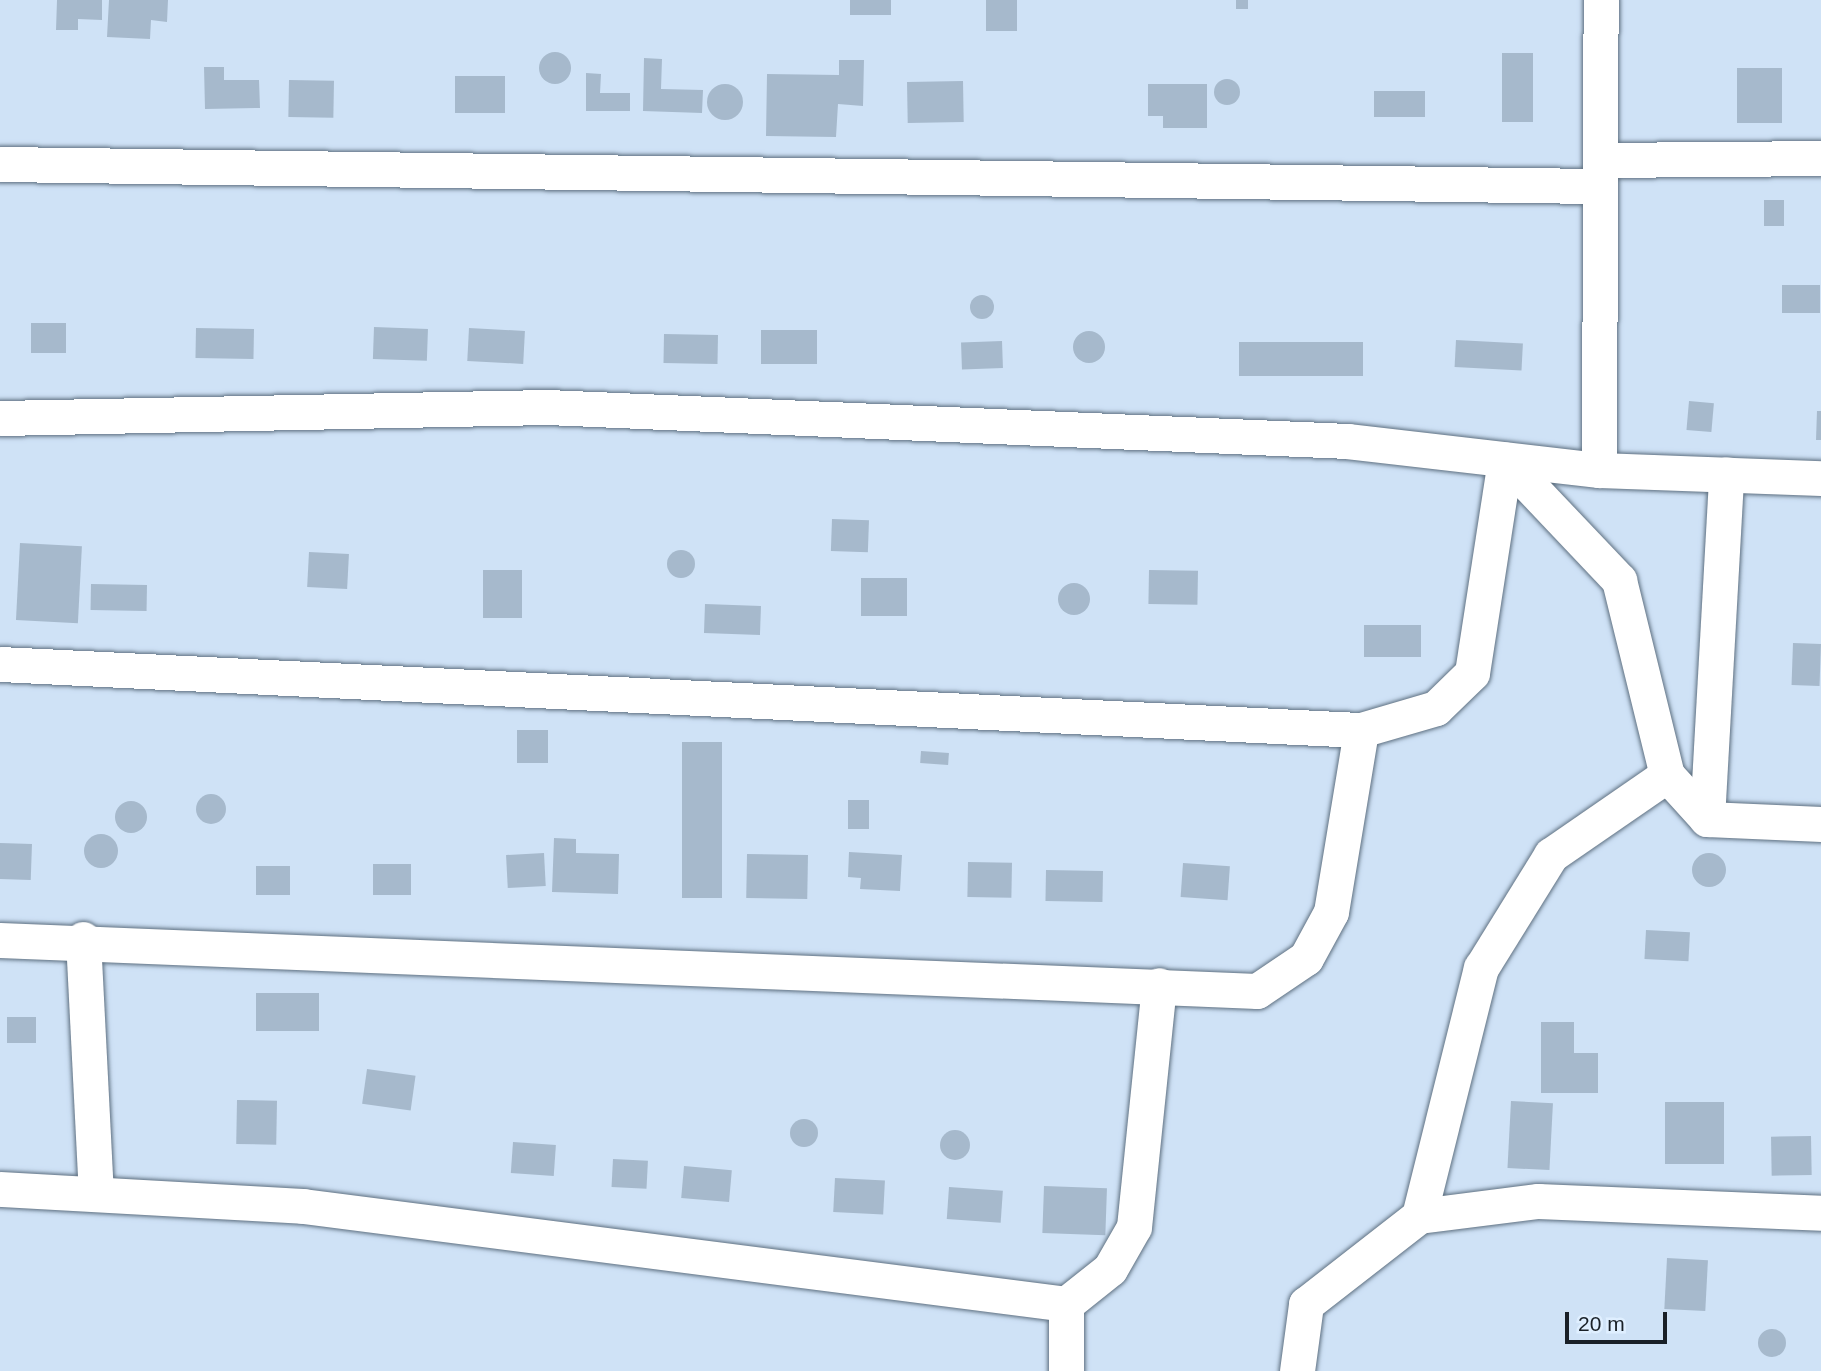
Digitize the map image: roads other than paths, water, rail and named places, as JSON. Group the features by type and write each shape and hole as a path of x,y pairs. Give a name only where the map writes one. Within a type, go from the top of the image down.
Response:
{"street":[{"path":"1598,470 1601,0"},
{"path":"0,164 1600,173 1821,158"},
{"path":"0,418 547,407 1348,441 1598,470 1821,478"},
{"path":"0,664 1361,730 1436,708 1472,673 1505,460"},
{"path":"1505,460 1619,580 1667,775 1707,819 1821,824"},
{"path":"1707,819 1726,475"},
{"path":"0,940 83,939 1257,991 1306,958 1331,912 1361,730"},
{"path":"1419,1216 1481,968 1551,855 1667,775"},
{"path":"83,939 96,1194"},
{"path":"0,1189 303,1206 1066,1304 1110,1269 1134,1227 1159,985"},
{"path":"1297,1371 1306,1304 1419,1216 1538,1201 1821,1213"},
{"path":"1066,1304 1066,1371"}]}
